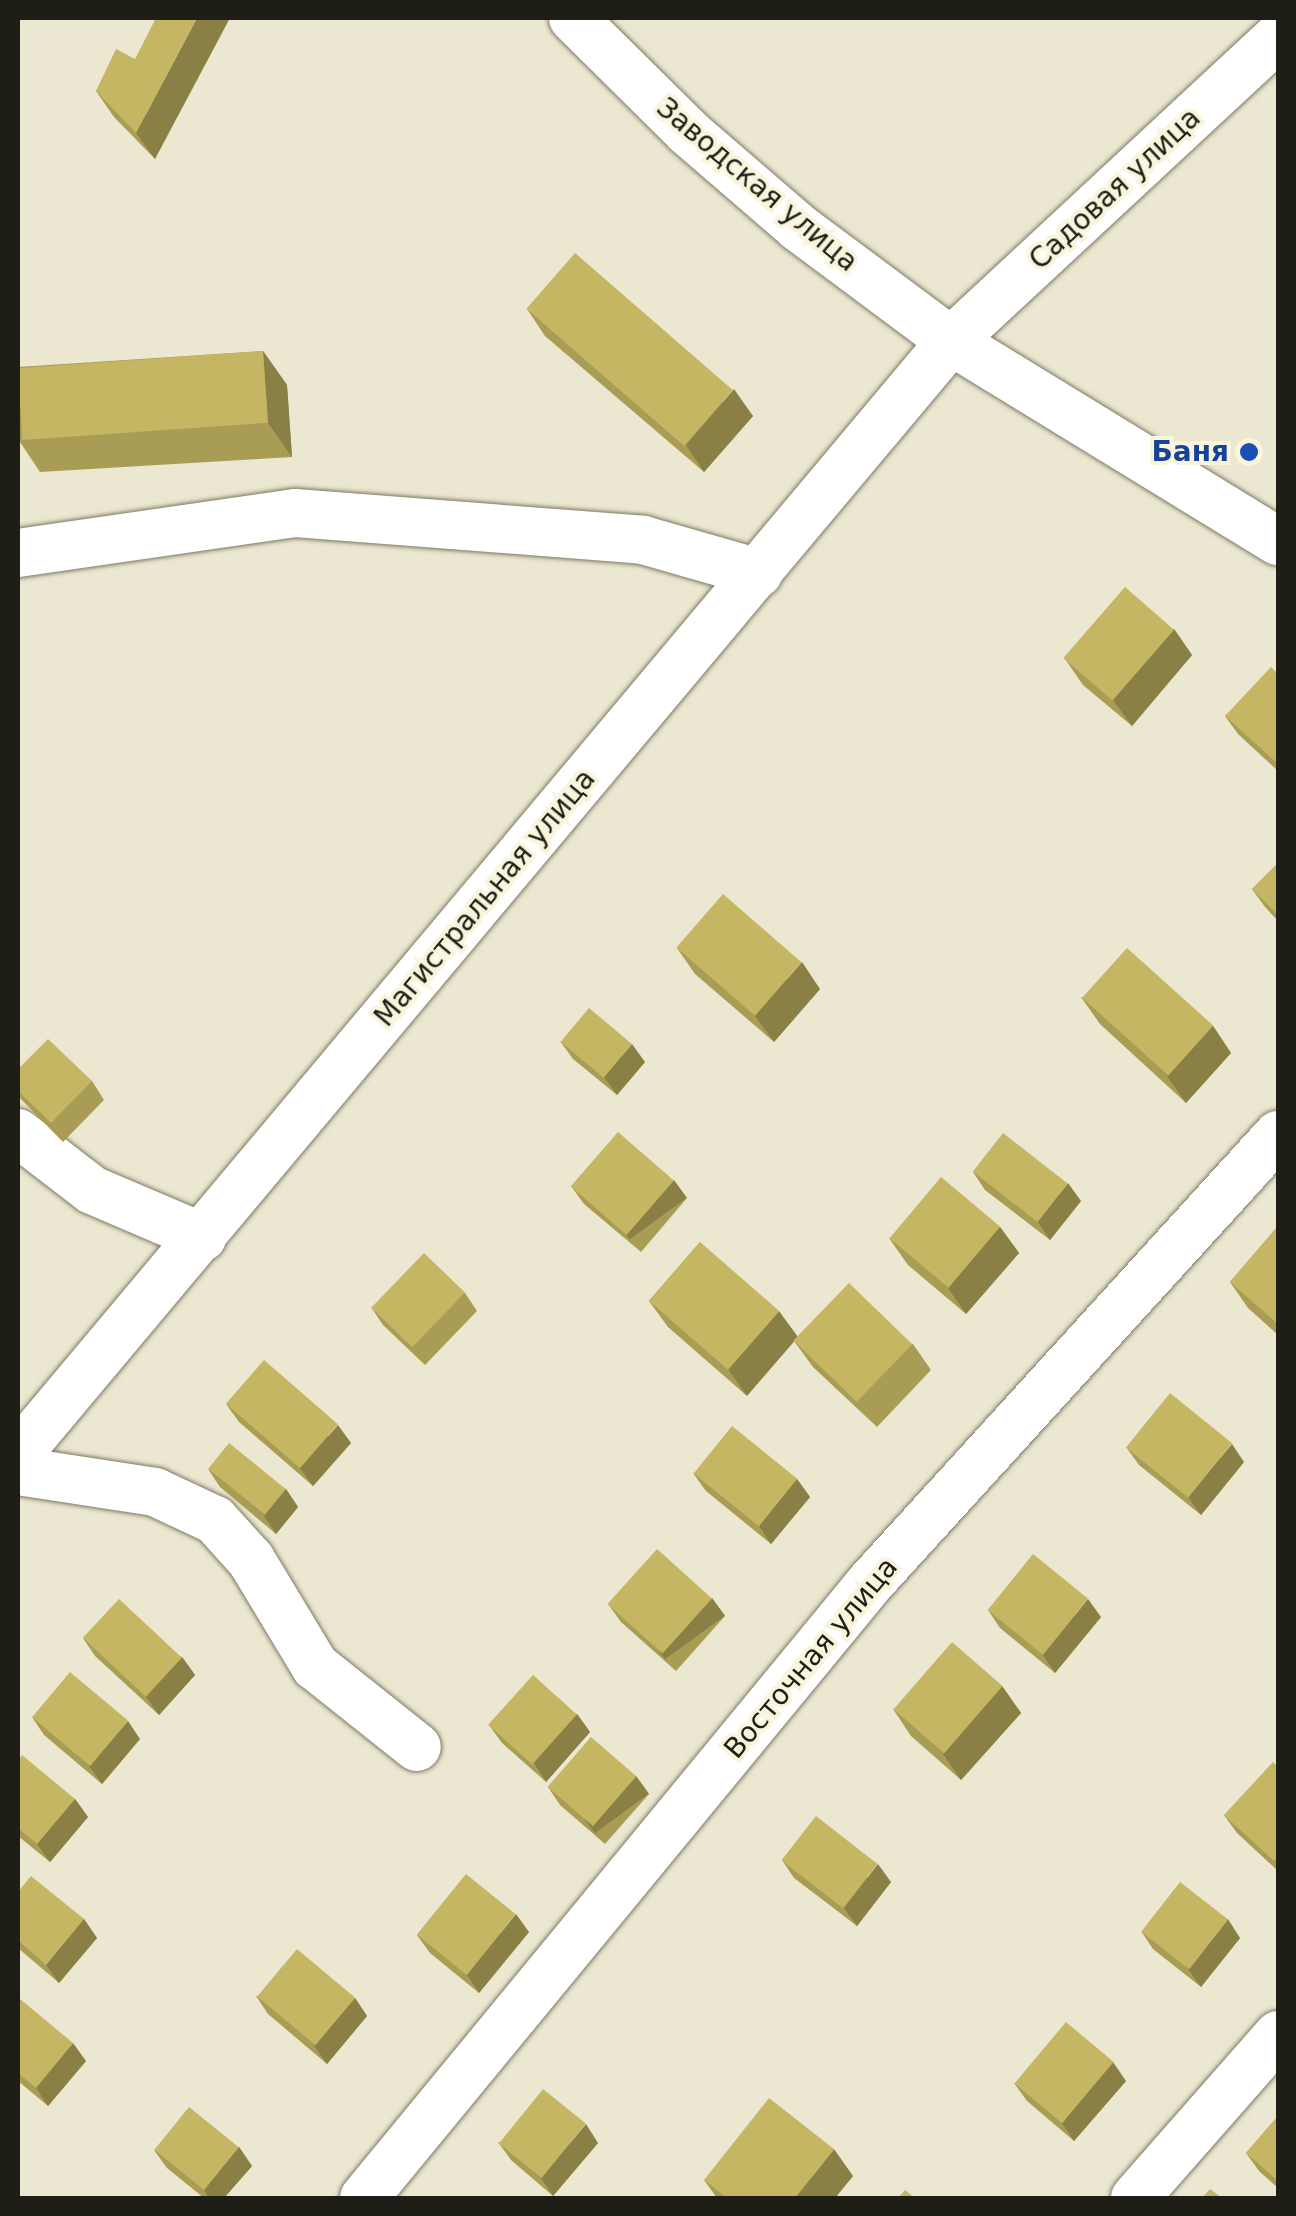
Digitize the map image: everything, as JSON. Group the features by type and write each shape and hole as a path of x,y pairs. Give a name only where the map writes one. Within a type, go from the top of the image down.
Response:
{"street":[{"name":"Заводская улица","path":"573,18 688,132 798,228 951,340 1278,542"},
{"name":"Садовая улица","path":"951,340 1278,38"},
{"name":"Магистральная улица","path":"18,1454 951,340"},
{"path":"18,553 296,513 643,540 758,573"},
{"path":"18,1133 92,1190 202,1236"},
{"name":"Восточная улица","path":"364,2198 870,1583 1278,1135"},
{"path":"18,1472 155,1492 214,1520 251,1560 315,1666 417,1747"},
{"path":"1135,2198 1278,2036"}],"building":[{"path":"156,18 197,18 136,133 96,91 116,49 135,59"},
{"path":"575,253 733,390 684,446 526,309"},
{"path":"263,351 268,423 23,440 18,368"},
{"path":"1125,587 1174,630 1112,701 1063,658"},
{"path":"1271,667 1278,674 1278,764 1225,716"},
{"path":"1278,863 1278,915 1252,889"},
{"path":"723,894 801,962 755,1016 676,948"},
{"path":"1127,948 1213,1026 1168,1075 1082,998"},
{"path":"589,1008 632,1044 604,1078 561,1042"},
{"path":"48,1039 92,1081 51,1123 18,1091 18,1069"},
{"path":"618,1132 674,1181 627,1235 571,1186"},
{"path":"1003,1133 1068,1183 1037,1222 973,1172"},
{"path":"941,1177 1000,1226 949,1288 890,1238"},
{"path":"1278,1226 1278,1324 1230,1282"},
{"path":"700,1242 779,1311 728,1370 649,1301"},
{"path":"424,1253 465,1293 412,1347 371,1308"},
{"path":"849,1283 912,1344 857,1402 793,1341"},
{"path":"264,1360 338,1424 300,1468 226,1404"},
{"path":"1170,1393 1232,1443 1188,1498 1126,1447"},
{"path":"732,1426 797,1479 759,1526 694,1473"},
{"path":"229,1443 286,1489 265,1515 208,1469"},
{"path":"657,1549 712,1599 662,1654 607,1604"},
{"path":"1033,1554 1088,1599 1043,1655 988,1610"},
{"path":"119,1599 182,1658 146,1696 83,1638"},
{"path":"952,1642 1003,1686 944,1753 894,1709"},
{"path":"70,1672 128,1721 90,1766 32,1717"},
{"path":"533,1675 577,1714 532,1764 488,1725"},
{"path":"591,1737 636,1776 593,1826 548,1787"},
{"path":"22,1755 75,1799 37,1844 18,1828 18,1761"},
{"path":"1273,1762 1278,1767 1278,1856 1274,1861 1224,1815"},
{"path":"816,1816 877,1864 843,1908 782,1860"},
{"path":"466,1874 516,1914 467,1975 417,1935"},
{"path":"31,1876 84,1919 46,1965 18,1940 18,1892"},
{"path":"1180,1882 1228,1920 1189,1969 1141,1932"},
{"path":"297,1949 355,1998 315,2045 257,1996"},
{"path":"20,1999 73,2043 36,2088 18,2073"},
{"path":"1066,2022 1113,2062 1062,2123 1015,2083"},
{"path":"543,2089 586,2124 542,2178 499,2143"},
{"path":"769,2098 834,2149 795,2198 727,2198 704,2180"},
{"path":"189,2107 239,2147 204,2190 154,2150"},
{"path":"1278,2116 1278,2181 1246,2153"},
{"path":"1210,2189 1222,2198 1202,2198"},
{"path":"905,2190 915,2198 898,2198"}],"place":[{"name":"Баня","path":"1249,452"}]}
